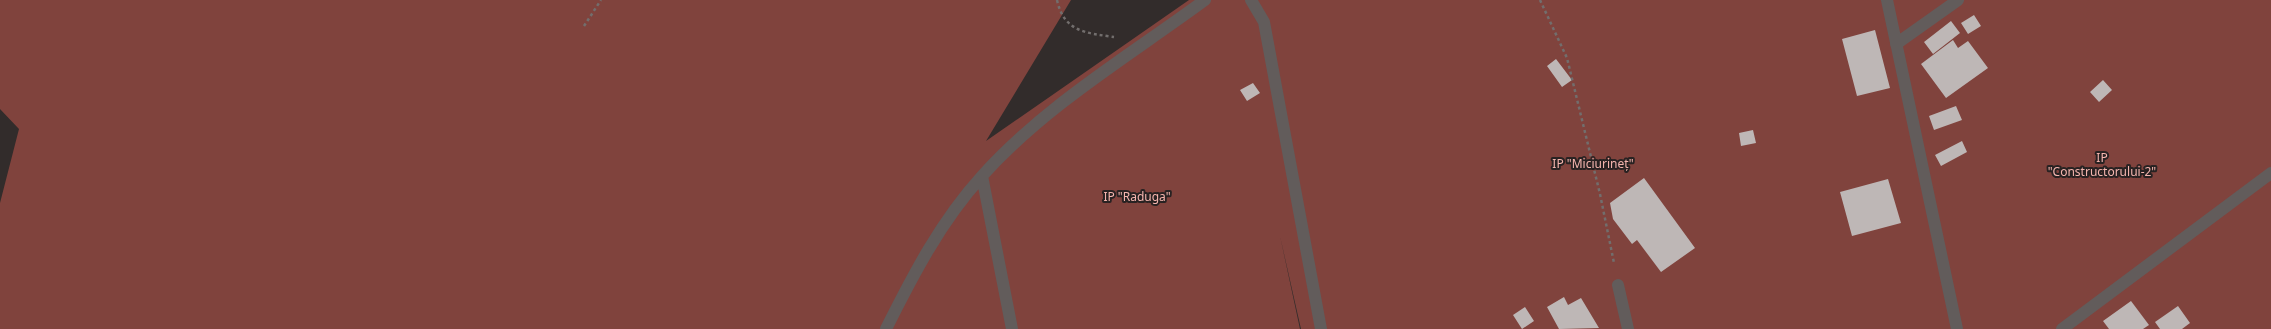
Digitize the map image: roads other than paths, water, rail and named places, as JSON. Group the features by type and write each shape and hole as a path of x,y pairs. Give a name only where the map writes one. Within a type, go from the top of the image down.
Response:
{"street":[{"path":"886,329 927,250 982,176 1014,144 1075,91 1156,36 1205,0"},
{"path":"1251,0 1264,22 1321,329"},
{"path":"1887,0 1957,329"},
{"path":"1896,44 1958,0"},
{"path":"2062,329 2271,173"},
{"path":"982,176 1012,329"},
{"path":"1618,285 1628,329"}],"park label":[{"name":"IP \"Miciurineț\"","path":"1593,164"},
{"name":"IP \"Constructorului-2\"","path":"2102,165"},
{"name":"IP \"Raduga\"","path":"1137,197"}]}
